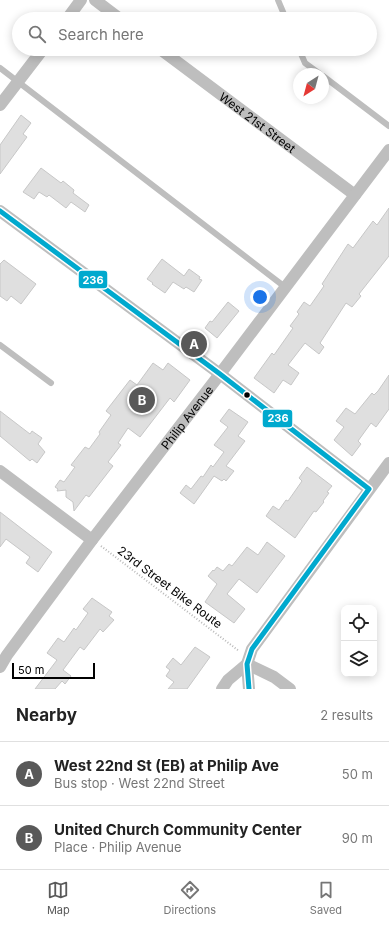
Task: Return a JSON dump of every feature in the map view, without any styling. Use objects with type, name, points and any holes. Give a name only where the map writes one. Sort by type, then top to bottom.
[{"type":"street","points":[[72,12],[82,0]]},
{"type":"street","points":[[95,0],[111,12]]},
{"type":"street","points":[[0,105],[37,56]]},
{"type":"street","name":"West 21st Street","points":[[169,56],[355,195]]},
{"type":"street","name":"Philip Avenue","points":[[0,667],[3,652],[92,540],[220,374],[389,150]]},
{"type":"street","points":[[0,211],[220,374],[369,489]]},
{"type":"street","points":[[249,689],[247,664],[252,649],[389,462]]},
{"type":"street","points":[[0,471],[92,540]]},
{"type":"street","points":[[222,689],[228,680],[247,664]]},
{"type":"street","points":[[247,664],[274,677],[290,689]]},
{"type":"lane","points":[[278,0],[283,12]]},
{"type":"lane","points":[[302,56],[305,62],[312,68]]},
{"type":"lane","points":[[0,68],[285,287]]},
{"type":"lane","points":[[329,81],[389,126]]},
{"type":"lane","points":[[0,345],[51,383]]},
{"type":"path","name":"23rd Street Bike Route","points":[[92,540],[238,650]]},
{"type":"building","points":[[21,115],[31,123],[23,134],[27,137],[0,174],[0,145]]},
{"type":"building","points":[[41,168],[61,183],[63,181],[74,190],[73,193],[89,205],[85,212],[71,202],[66,208],[49,195],[47,197],[39,192],[34,199],[23,192]]},
{"type":"building","points":[[389,208],[389,256],[359,294],[361,296],[352,307],[346,303],[320,343],[324,347],[319,354],[305,343],[288,365],[299,373],[291,385],[283,380],[274,393],[254,378],[272,353],[274,355],[293,328],[290,326],[299,314],[297,312],[304,302],[310,306],[324,286],[322,284],[348,244],[353,248],[373,221],[377,225]]},
{"type":"building","points":[[162,259],[184,276],[189,269],[200,277],[199,279],[202,280],[194,292],[186,287],[184,289],[173,282],[165,293],[147,279]]},
{"type":"building","points":[[4,260],[36,284],[21,304],[11,296],[7,301],[0,296],[0,264]]},
{"type":"building","points":[[228,302],[239,311],[217,338],[205,328],[210,321],[212,322]]},
{"type":"building","points":[[153,363],[163,370],[168,363],[190,380],[174,402],[170,398],[140,437],[128,428],[118,443],[121,445],[108,462],[113,466],[89,497],[86,495],[74,511],[73,502],[66,497],[66,490],[57,491],[58,489],[55,487],[60,480],[64,482],[75,467],[71,465],[85,447],[89,449],[100,434],[99,432],[111,415],[106,411],[130,380],[137,385]]},
{"type":"building","points":[[389,375],[389,409],[376,427],[371,423],[358,441],[361,444],[352,456],[334,440],[344,427],[336,421],[346,408],[355,414],[372,393],[374,395],[378,391]]},
{"type":"building","points":[[229,409],[248,422],[238,436],[245,441],[226,466],[234,471],[226,481],[224,479],[222,481],[214,476],[194,504],[180,493],[186,485],[191,489],[201,476],[203,477],[211,465],[213,467],[224,452],[214,445],[228,427],[220,421]]},
{"type":"building","points":[[0,411],[30,434],[32,431],[42,438],[38,444],[45,452],[37,463],[32,459],[30,461],[0,436]]},
{"type":"building","points":[[307,467],[332,486],[327,492],[329,493],[323,501],[324,502],[316,512],[314,511],[295,538],[266,516],[273,506],[279,510],[286,500],[288,501],[302,481],[299,478]]},
{"type":"building","points":[[0,512],[52,552],[38,572],[26,563],[30,557],[6,539],[0,547]]},
{"type":"building","points":[[267,542],[285,556],[257,593],[239,579],[227,594],[245,609],[234,623],[205,602],[217,584],[208,576],[217,567],[223,571],[229,564],[232,566],[247,547],[258,555]]},
{"type":"building","points":[[92,598],[112,612],[109,616],[114,620],[103,632],[100,629],[84,650],[80,647],[63,670],[71,676],[65,684],[62,681],[55,689],[35,689],[57,660],[47,653],[58,638],[64,642],[74,628],[76,630],[88,613],[83,609]]},
{"type":"building","points":[[195,647],[210,657],[187,689],[168,689],[174,682],[166,676],[170,670],[166,667],[173,658],[181,665]]},
{"type":"transit line","name":"236","points":[[0,211],[220,374],[369,489]]},
{"type":"transit line","name":"236","points":[[249,689],[247,664],[252,649],[369,489]]},
{"type":"place","name":"West 22nd St (EB) at Philip Ave","points":[[194,344]]},
{"type":"place","name":"United Church Community Center","points":[[142,400]]}]
